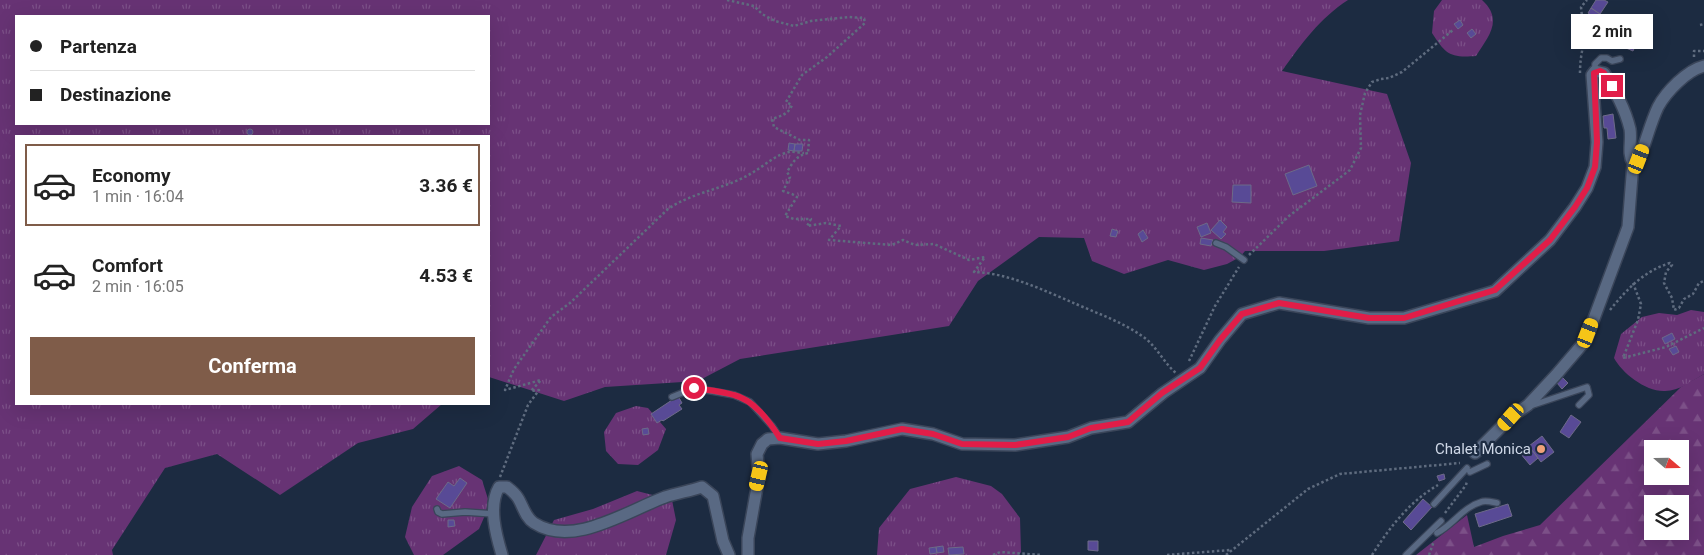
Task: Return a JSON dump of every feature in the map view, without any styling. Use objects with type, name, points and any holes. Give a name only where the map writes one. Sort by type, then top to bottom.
[{"type":"street","points":[[1633,163],[1639,159],[1659,106],[1675,85],[1695,68],[1704,66]]},
{"type":"street","points":[[748,555],[748,538],[759,476],[757,454],[762,444],[768,439],[780,438],[818,444],[846,441],[902,429],[933,434],[962,444],[1015,445],[1068,437],[1091,428],[1128,422],[1162,393],[1200,368],[1242,314],[1279,303],[1369,318],[1404,318],[1495,290],[1550,240],[1587,188],[1595,167],[1597,142],[1592,75],[1595,71],[1604,73],[1620,99],[1630,130],[1630,157],[1633,163],[1628,227],[1586,340],[1556,376],[1475,453]]},
{"type":"street","points":[[502,555],[494,514],[494,495],[499,487],[507,487],[517,495],[528,518],[532,521],[552,531],[570,532],[598,525],[665,498],[702,487],[713,496],[723,541],[729,555]]},
{"type":"lane","points":[[1595,71],[1595,64],[1601,58],[1607,58],[1612,61],[1620,59]]},
{"type":"lane","points":[[1216,243],[1226,247],[1244,260]]},
{"type":"lane","points":[[1525,407],[1588,387],[1589,395],[1579,405]]},
{"type":"lane","points":[[672,397],[694,388],[734,395],[750,402],[772,426],[780,438]]},
{"type":"lane","points":[[1434,504],[1468,470],[1487,464]]},
{"type":"lane","points":[[1437,533],[1444,530],[1464,511],[1482,501],[1497,502]]},
{"type":"lane","points":[[437,508],[438,512],[442,514],[465,512],[494,514]]},
{"type":"lane","points":[[1406,555],[1441,521]]},
{"type":"path","points":[[727,0],[754,6],[762,14],[774,21],[794,26],[811,21],[849,17],[864,18],[865,23],[827,57],[802,75],[786,102],[792,105],[790,109],[786,114],[772,119],[774,126],[779,130],[800,140],[809,140],[808,153]]},
{"type":"path","points":[[1580,76],[1583,42],[1591,22],[1582,16],[1581,8],[1587,0]]},
{"type":"path","points":[[1700,25],[1704,24]]},
{"type":"path","points":[[1188,361],[1215,306],[1244,260],[1289,216],[1350,170],[1361,148],[1360,115],[1365,93],[1372,82],[1389,78],[1402,72],[1453,30]]},
{"type":"path","points":[[1694,57],[1694,51],[1704,51]]},
{"type":"path","points":[[500,477],[528,405],[539,390],[531,391],[541,380],[505,390],[514,369],[551,317],[570,303],[668,209],[682,200],[720,188],[788,152],[808,153]]},
{"type":"path","points":[[808,153],[795,159],[787,172],[790,177],[783,191],[797,197],[785,216],[794,219],[811,218],[807,226],[826,224],[841,226],[829,240],[892,245],[904,240],[915,245],[934,244],[969,260],[985,257],[974,272],[986,272],[1014,280],[1112,318],[1144,337],[1156,349],[1168,367],[1178,374]]},
{"type":"path","points":[[1608,314],[1633,283],[1658,267],[1670,263],[1672,265],[1666,272],[1664,283],[1672,298],[1674,310],[1679,308],[1684,299],[1693,294],[1699,283],[1704,281]]},
{"type":"path","points":[[1633,283],[1641,304],[1638,320],[1623,358],[1666,348],[1704,328]]},
{"type":"path","points":[[1226,555],[1308,489],[1340,474],[1462,463]]},
{"type":"path","points":[[1441,521],[1444,514],[1466,485],[1468,470]]},
{"type":"path","points":[[1372,555],[1391,526],[1423,494],[1441,483]]},
{"type":"path","points":[[1429,555],[1437,533]]},
{"type":"path","points":[[1167,555],[1231,550]]},
{"type":"path","points":[[993,555],[1000,552],[1042,555]]},
{"type":"green space","points":[[0,0],[1348,0],[1320,23],[1282,71],[1387,94],[1411,163],[1399,241],[1324,251],[1245,251],[1240,257],[1227,264],[1204,270],[1168,260],[1124,274],[1092,261],[1084,238],[1039,237],[978,281],[949,326],[740,359],[698,381],[605,387],[564,401],[490,377],[490,135],[15,135],[15,405],[441,405],[413,429],[358,443],[280,495],[217,454],[165,468],[112,550],[113,555],[0,555]]},
{"type":"green space","points":[[1442,0],[1482,0],[1489,7],[1493,21],[1492,28],[1476,56],[1460,56],[1449,53],[1441,46],[1432,33],[1434,11]]},
{"type":"green space","points":[[1691,310],[1704,312],[1704,374],[1685,385],[1665,391],[1650,388],[1635,381],[1618,364],[1614,358],[1621,334],[1642,317],[1659,313],[1677,315]]},
{"type":"green space","points":[[1704,374],[1704,555],[1416,555],[1467,515],[1474,547],[1540,525],[1681,387]]},
{"type":"green space","points":[[636,406],[648,408],[666,429],[658,450],[638,465],[618,464],[606,451],[604,432],[616,413]]},
{"type":"green space","points":[[459,466],[482,480],[488,499],[486,513],[479,529],[443,555],[414,555],[405,537],[412,507],[432,476]]},
{"type":"green space","points":[[956,477],[991,486],[1002,494],[1020,518],[1021,552],[1019,555],[877,555],[879,528],[910,489]]},
{"type":"green space","points":[[637,491],[672,500],[676,520],[666,555],[536,555],[554,520],[593,509]]},
{"type":"building","points":[[1596,0],[1608,2],[1600,14],[1591,8]]},
{"type":"building","points":[[1591,8],[1600,14],[1597,19],[1588,13]]},
{"type":"building","points":[[1460,20],[1463,25],[1458,29],[1454,24]]},
{"type":"building","points":[[1627,24],[1642,30],[1633,51],[1619,45]]},
{"type":"building","points":[[1472,29],[1476,34],[1471,38],[1467,33]]},
{"type":"building","points":[[1613,114],[1616,138],[1608,139],[1607,128],[1604,128],[1603,116]]},
{"type":"building","points":[[250,129],[253,132],[250,135],[247,132]]},
{"type":"building","points":[[789,143],[795,144],[794,151],[788,150]]},
{"type":"building","points":[[795,144],[803,144],[802,151],[794,151]]},
{"type":"building","points":[[1309,165],[1317,186],[1293,195],[1285,174]]},
{"type":"building","points":[[1233,185],[1251,185],[1251,203],[1232,202]]},
{"type":"building","points":[[1220,220],[1227,227],[1223,232],[1226,234],[1221,239],[1211,230]]},
{"type":"building","points":[[1207,223],[1211,233],[1201,237],[1197,227]]},
{"type":"building","points":[[1112,229],[1118,231],[1116,237],[1110,236]]},
{"type":"building","points":[[1143,230],[1148,238],[1142,242],[1138,234]]},
{"type":"building","points":[[1201,238],[1213,240],[1211,246],[1200,244]]},
{"type":"building","points":[[1672,333],[1675,339],[1665,344],[1662,338]]},
{"type":"building","points":[[1676,346],[1679,352],[1673,355],[1669,349]]},
{"type":"building","points":[[1562,377],[1568,383],[1562,389],[1557,383]]},
{"type":"building","points":[[678,396],[682,403],[679,405],[682,409],[657,423],[651,414]]},
{"type":"building","points":[[1571,415],[1581,422],[1569,438],[1560,432]]},
{"type":"building","points":[[648,428],[649,434],[643,435],[642,429]]},
{"type":"building","name":"Chalet Monica","points":[[1542,436],[1554,452],[1541,462],[1529,446]]},
{"type":"building","points":[[1529,446],[1538,458],[1530,465],[1520,453]]},
{"type":"building","points":[[1444,474],[1445,479],[1439,481],[1437,476]]},
{"type":"building","points":[[460,478],[467,483],[450,508],[436,499],[448,482],[454,486]]},
{"type":"building","points":[[1423,499],[1432,507],[1411,530],[1403,522]]},
{"type":"building","points":[[1508,504],[1512,516],[1479,527],[1475,514]]},
{"type":"building","points":[[448,520],[454,520],[455,526],[448,527]]},
{"type":"building","points":[[1088,541],[1098,541],[1098,551],[1088,550]]},
{"type":"building","points":[[943,546],[944,552],[937,553],[936,547]]},
{"type":"building","points":[[936,547],[937,553],[930,554],[929,548]]},
{"type":"building","points":[[963,547],[964,554],[949,555],[948,548]]},
{"type":"place","name":"Chalet Monica","points":[[1541,449]]},
{"type":"route","points":[[694,388],[734,395],[750,402],[772,426],[780,438],[818,444],[846,441],[902,429],[933,434],[962,444],[1015,445],[1068,437],[1091,428],[1128,422],[1162,393],[1200,368],[1242,314],[1279,303],[1369,318],[1404,318],[1495,290],[1550,240],[1587,188],[1595,167],[1597,142],[1592,75],[1595,71],[1604,73],[1612,86]]}]
